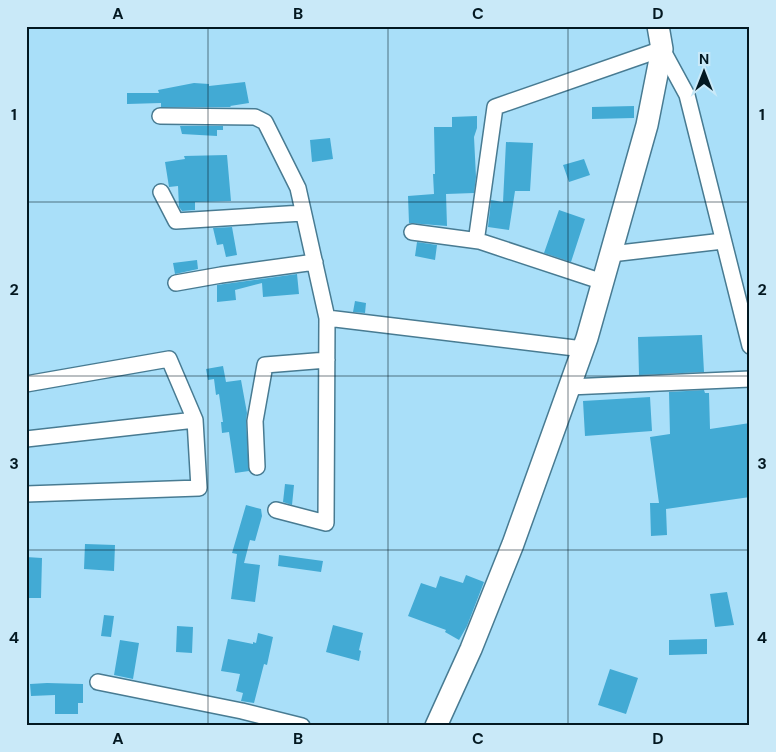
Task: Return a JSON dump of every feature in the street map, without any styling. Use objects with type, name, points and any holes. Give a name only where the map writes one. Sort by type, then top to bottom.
[{"type":"street","points":[[658,26],[662,49],[687,95],[750,346]]},
{"type":"street","points":[[477,235],[495,107],[662,49]]},
{"type":"street","points":[[436,726],[471,649],[513,544],[583,349],[648,125],[662,49]]},
{"type":"street","points":[[160,116],[255,117],[265,122],[298,188],[328,318],[326,523],[276,510]]},
{"type":"street","points":[[161,192],[176,222],[303,213]]},
{"type":"street","points":[[412,232],[479,241],[603,282]]},
{"type":"street","points":[[611,254],[724,241]]},
{"type":"street","points":[[176,283],[314,262]]},
{"type":"street","points":[[328,318],[583,349]]},
{"type":"street","points":[[26,384],[169,359],[195,420],[199,488],[26,494]]},
{"type":"street","points":[[257,467],[255,421],[265,365],[327,360]]},
{"type":"street","points":[[569,388],[750,379]]},
{"type":"street","points":[[26,439],[195,420]]},
{"type":"street","points":[[98,682],[242,711],[302,726]]},
{"type":"building","points":[[245,82],[249,103],[231,107],[161,107],[161,103],[127,104],[127,93],[159,93],[158,90],[194,83],[209,84],[209,86]]},
{"type":"building","points":[[634,106],[634,118],[592,119],[592,107]]},
{"type":"building","points":[[477,116],[477,128],[474,137],[476,177],[474,193],[446,194],[447,226],[409,223],[408,196],[434,194],[434,127],[452,127],[452,117]]},
{"type":"building","points":[[180,126],[223,126],[223,130],[217,130],[217,136],[182,134]]},
{"type":"building","points":[[330,138],[333,159],[312,162],[310,140]]},
{"type":"building","points":[[506,142],[533,143],[530,191],[515,191],[509,230],[488,227],[491,200],[503,202]]},
{"type":"building","points":[[227,155],[231,201],[195,202],[195,210],[182,211],[179,207],[178,186],[169,187],[165,162],[185,159],[184,156]]},
{"type":"building","points":[[584,159],[590,175],[569,182],[563,165]]},
{"type":"building","points":[[559,210],[585,219],[571,262],[544,253]]},
{"type":"building","points":[[232,227],[237,255],[226,257],[223,244],[217,245],[213,228]]},
{"type":"building","points":[[417,242],[437,245],[435,260],[415,256]]},
{"type":"building","points":[[197,260],[198,269],[175,274],[173,263]]},
{"type":"building","points":[[297,274],[299,294],[263,297],[262,283],[235,290],[236,300],[217,302],[217,285]]},
{"type":"building","points":[[355,301],[366,303],[365,313],[353,312]]},
{"type":"building","points":[[702,335],[704,372],[639,375],[638,337]]},
{"type":"building","points":[[223,366],[226,382],[241,380],[247,413],[249,471],[235,473],[229,432],[222,433],[221,422],[223,422],[219,394],[216,395],[214,379],[208,380],[206,369]]},
{"type":"building","points":[[704,390],[705,393],[709,393],[710,429],[750,423],[750,497],[666,509],[667,535],[651,536],[650,503],[659,503],[650,437],[670,434],[669,392]]},
{"type":"building","points":[[650,397],[652,431],[585,436],[583,401]]},
{"type":"building","points":[[285,484],[294,485],[292,505],[283,502]]},
{"type":"building","points":[[246,505],[261,509],[262,516],[255,541],[250,540],[244,563],[260,565],[255,602],[231,599],[237,554],[232,553]]},
{"type":"building","points":[[85,544],[115,545],[114,571],[84,569]]},
{"type":"building","points":[[279,555],[323,561],[321,572],[278,566]]},
{"type":"building","points":[[26,557],[42,558],[41,598],[26,598]]},
{"type":"building","points":[[466,575],[484,582],[467,626],[459,640],[445,632],[446,630],[408,616],[421,583],[436,588],[440,576],[463,583]]},
{"type":"building","points":[[727,592],[734,625],[715,627],[710,594]]},
{"type":"building","points":[[104,615],[114,616],[111,637],[101,636]]},
{"type":"building","points":[[333,625],[363,633],[359,650],[361,651],[359,661],[326,652]]},
{"type":"building","points":[[177,626],[193,627],[192,653],[176,652]]},
{"type":"building","points":[[258,633],[273,637],[267,665],[264,664],[254,703],[241,701],[243,693],[236,691],[240,674],[221,671],[228,639],[253,644],[253,642],[256,643]]},
{"type":"building","points":[[707,639],[707,654],[669,655],[669,640]]},
{"type":"building","points":[[120,640],[139,643],[133,679],[114,675]]},
{"type":"building","points":[[610,669],[638,678],[626,714],[598,705]]},
{"type":"building","points":[[30,684],[83,684],[83,703],[78,703],[78,714],[55,714],[55,695],[31,696]]}]
